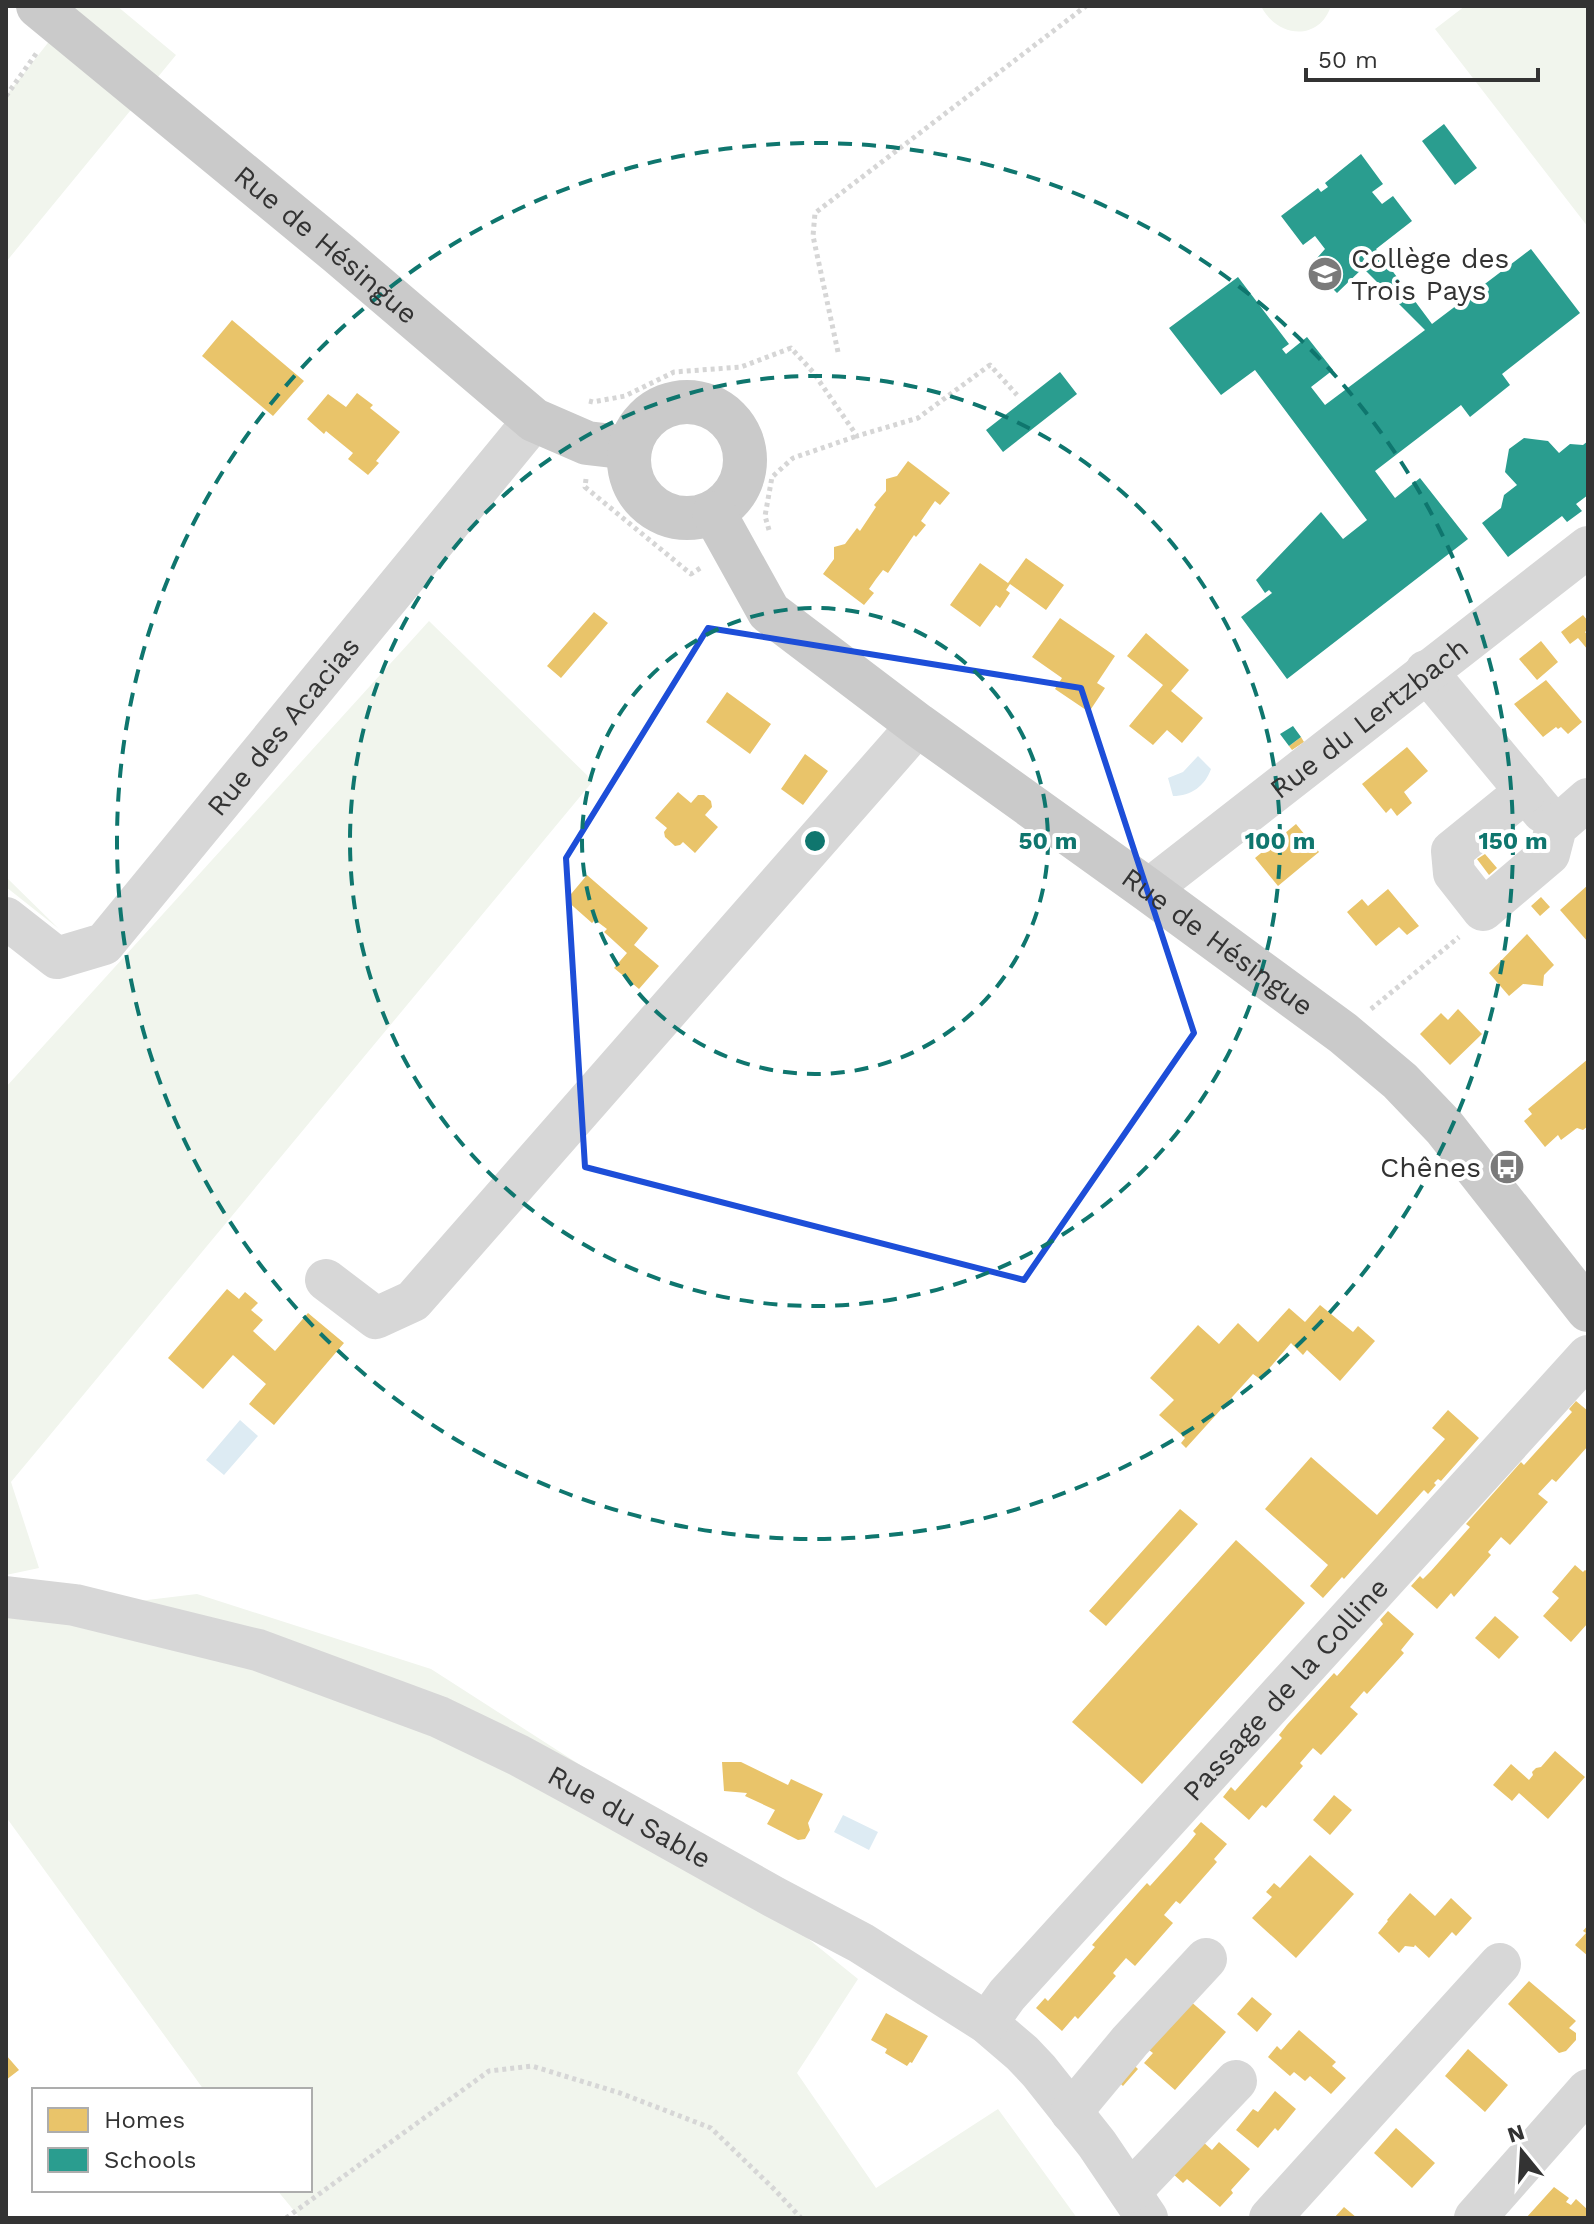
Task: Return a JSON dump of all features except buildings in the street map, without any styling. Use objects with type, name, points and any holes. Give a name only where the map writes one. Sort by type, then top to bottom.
[{"type":"main road","name":"Rue de Hésingue","points":[[48,14],[338,253],[534,420],[590,423],[630,448]]},
{"type":"main road","points":[[690,401],[710,405],[735,425],[746,454],[744,477],[732,498],[723,530],[696,518],[677,518],[659,511],[645,500],[634,485],[629,467],[630,448],[638,429],[652,414],[670,404],[690,401]]},
{"type":"main road","name":"Rue de Hésingue","points":[[723,530],[769,612],[918,725],[1343,1033],[1400,1081],[1444,1127],[1588,1310]]},
{"type":"street","name":"Rue des Acacias","points":[[6,918],[57,958],[104,944],[534,420]]},
{"type":"street","name":"Rue du Lertzbach","points":[[1148,890],[1588,547]]},
{"type":"street","points":[[1426,671],[1556,827]]},
{"type":"street","points":[[326,1280],[376,1318],[413,1301],[918,725]]},
{"type":"street","points":[[1526,791],[1452,851],[1454,873],[1483,910],[1549,854],[1556,827],[1588,799]]},
{"type":"street","name":"Passage de la Colline","points":[[987,2023],[1007,1995],[1588,1356]]},
{"type":"street","name":"Rue du Sable","points":[[6,1597],[75,1605],[258,1650],[439,1717],[518,1755],[861,1943],[987,2023],[1022,2053],[1071,2112],[1139,2205]]},
{"type":"street","points":[[1071,2112],[1130,2041],[1206,1959]]},
{"type":"street","points":[[1270,2218],[1500,1964]]},
{"type":"street","points":[[1139,2205],[1236,2081]]},
{"type":"street","points":[[1475,2218],[1588,2090]]},
{"type":"path","points":[[838,352],[813,236],[815,213],[1086,6]]},
{"type":"path","points":[[6,96],[48,14]]},
{"type":"path","points":[[691,574],[585,487],[590,423],[625,396],[674,372],[741,367],[791,348],[813,372],[857,436]]},
{"type":"path","points":[[723,530],[769,531],[765,516],[772,477],[793,458],[918,418],[990,365],[1017,395]]},
{"type":"path","points":[[1343,1033],[1467,930],[1483,910]]},
{"type":"path","points":[[286,2218],[489,2071],[532,2066],[620,2093],[711,2128],[801,2218]]},
{"type":"highlighted area","points":[[708,628],[1081,688],[1194,1033],[1024,1280],[585,1167],[566,858]]},
{"type":"shaded area","points":[[77,6],[117,6],[176,55],[6,262],[6,96]]},
{"type":"shaded area","points":[[1261,6],[1331,6],[1317,26],[1298,32],[1277,25]]},
{"type":"shaded area","points":[[1465,6],[1588,6],[1588,227],[1435,29]]},
{"type":"shaded area","points":[[429,621],[593,781],[11,1482],[39,1568],[6,1575],[6,1087]]},
{"type":"shaded area","points":[[1198,756],[1211,769],[1205,780],[1191,792],[1173,796],[1168,778],[1183,772]]},
{"type":"shaded area","points":[[6,877],[59,929],[6,887]]},
{"type":"shaded area","points":[[240,1420],[258,1436],[224,1475],[206,1460]]},
{"type":"shaded area","points":[[197,1594],[431,1669],[644,1806],[858,1979],[797,2073],[876,2188],[998,2109],[1077,2218],[300,2218],[279,2192],[312,2192],[312,2088],[203,2088],[6,1817],[6,1617]]},
{"type":"shaded area","points":[[843,1815],[878,1832],[869,1850],[834,1832]]},
{"type":"place","name":"Collège des Trois Pays","points":[[1325,274]]},
{"type":"place","name":"Chênes","points":[[1507,1167]]}]
